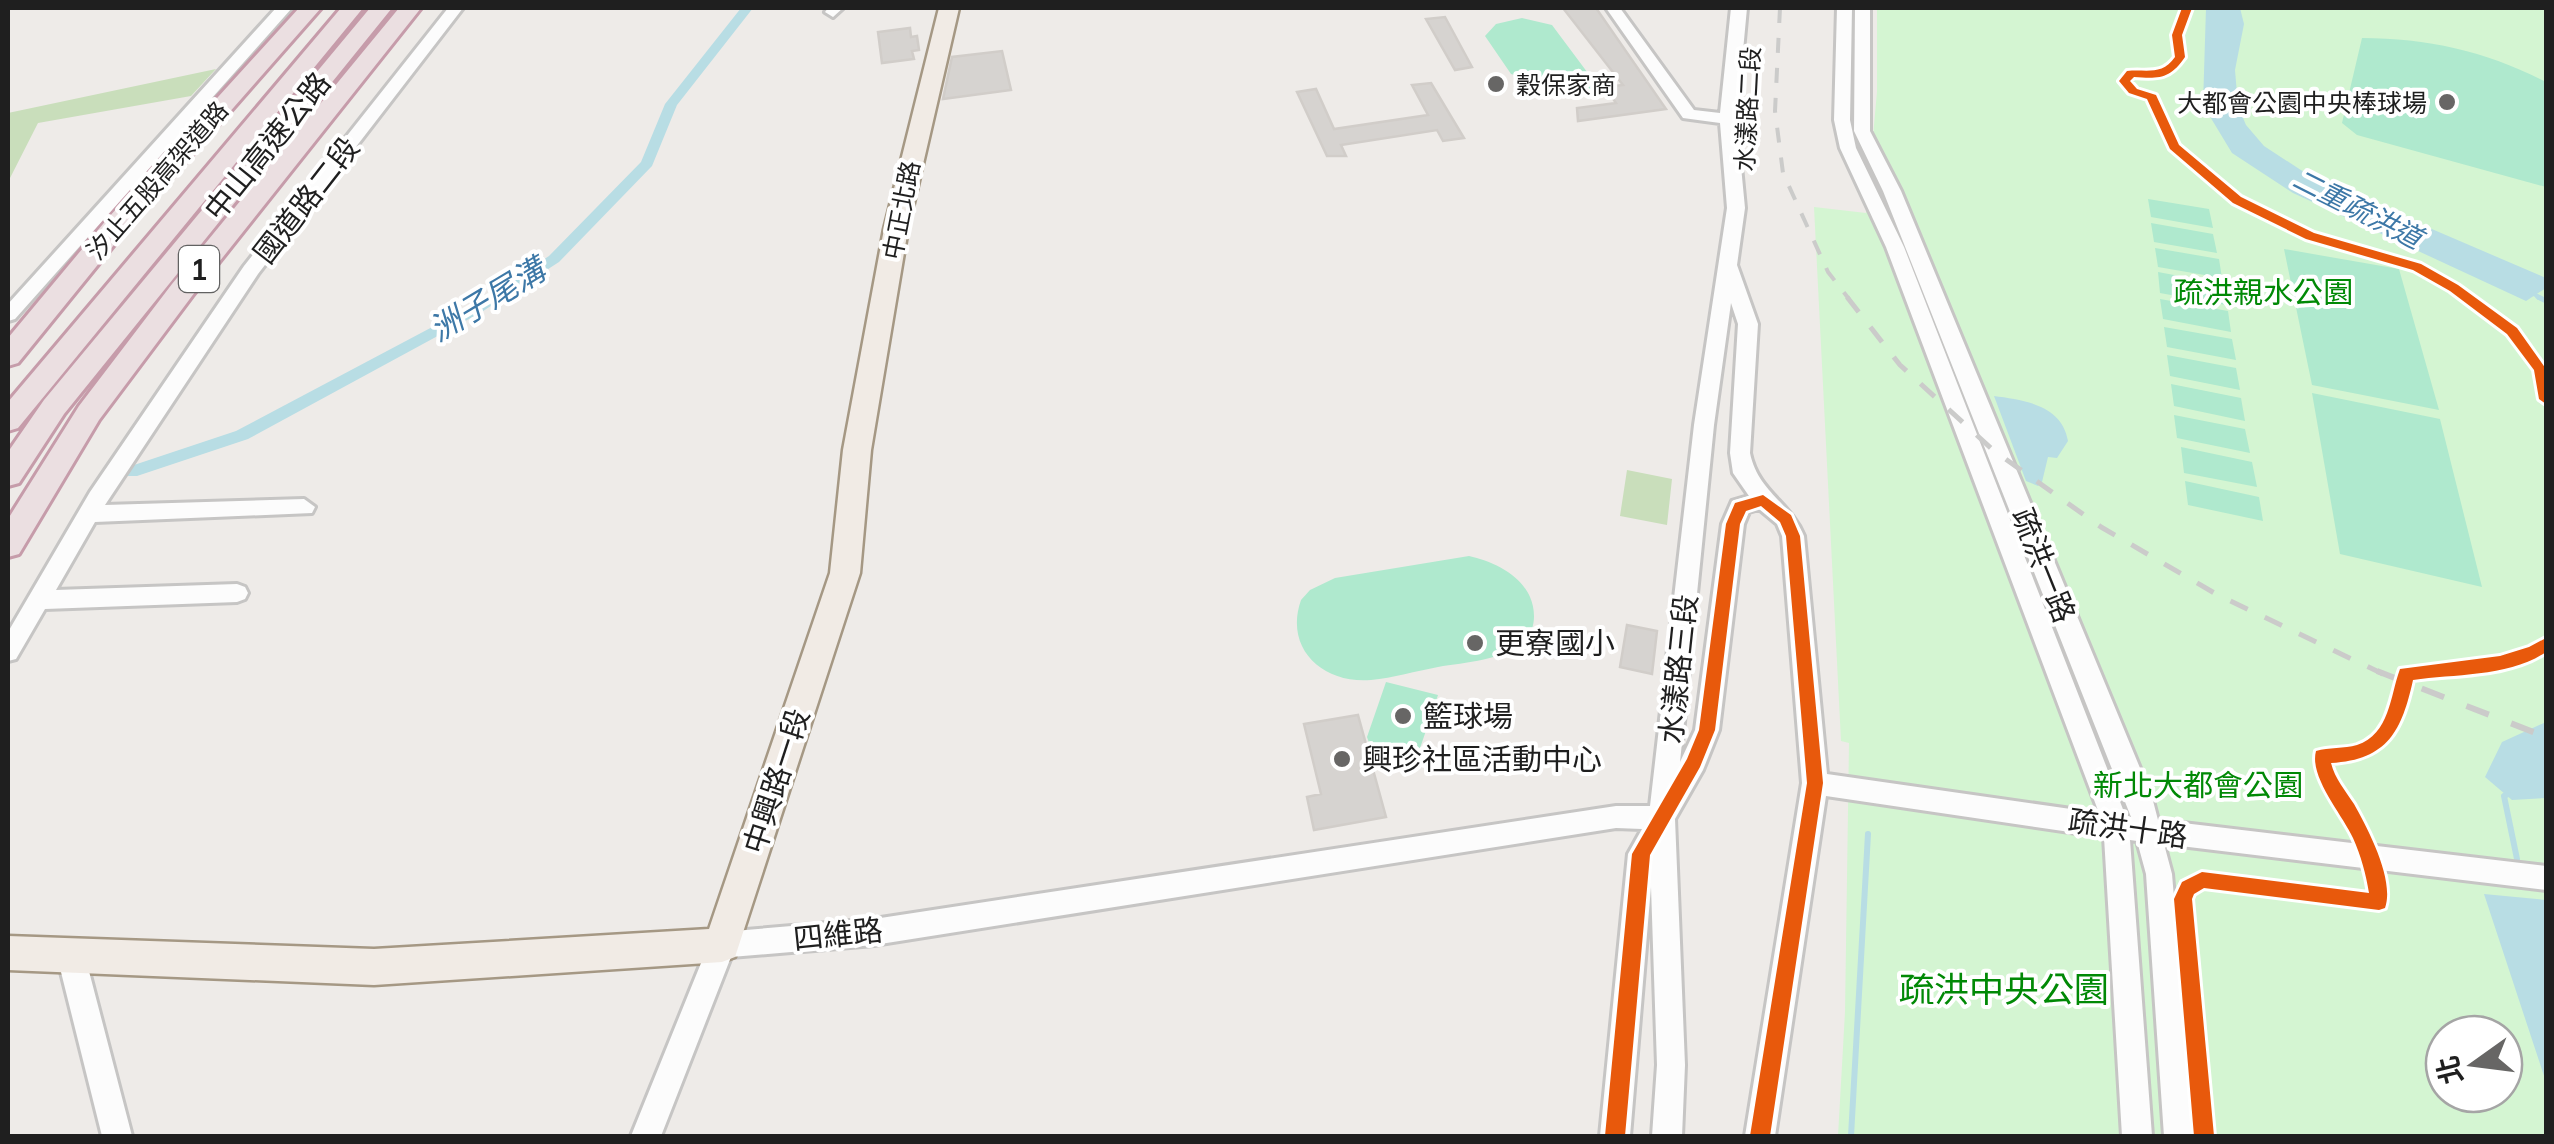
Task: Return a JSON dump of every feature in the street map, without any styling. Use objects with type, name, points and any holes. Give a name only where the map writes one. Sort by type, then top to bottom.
[{"type":"highway","name":"汐止五股高架道路","points":[[8,356],[117,224],[310,8]]},
{"type":"highway","name":"中山高速公路","points":[[8,421],[352,8]]},
{"type":"highway","name":"中山高速公路","points":[[8,475],[54,407],[381,8]]},
{"type":"highway","name":"1","points":[[8,544],[88,413],[410,8]]},
{"type":"main road","name":"中正北路","points":[[862,415],[908,175],[949,8]]},
{"type":"main road","name":"中興路一段","points":[[722,945],[845,573],[862,415]]},
{"type":"main road","name":"四維路","points":[[8,954],[374,967],[722,945]]},
{"type":"street","points":[[8,315],[284,8]]},
{"type":"street","name":"國道路二段","points":[[8,652],[93,506],[251,270],[454,8]]},
{"type":"street","points":[[1613,8],[1689,114],[1735,120]]},
{"type":"street","name":"水漾路二段","points":[[1728,264],[1736,208],[1739,8]]},
{"type":"street","name":"水漾路二段","points":[[1735,120],[1752,8]]},
{"type":"street","name":"疏洪一路","points":[[1845,8],[1842,120],[1848,148],[1895,247],[2106,790],[2116,827],[2137,1136]]},
{"type":"street","name":"疏洪一路","points":[[1862,8],[1862,131],[1907,228],[2140,797],[2159,874],[2179,1136]]},
{"type":"street","points":[[1728,264],[1748,324],[1740,452],[1744,473],[1763,500],[1786,519],[1793,536],[1815,783],[1760,1136]]},
{"type":"street","name":"水漾路三段","points":[[1667,1136],[1671,1065],[1662,818],[1704,425],[1728,264]]},
{"type":"street","points":[[1615,1136],[1641,854],[1694,762],[1707,730],[1733,524],[1740,508],[1763,500]]},
{"type":"street","points":[[93,506],[304,507]]},
{"type":"street","points":[[38,600],[238,592]]},
{"type":"street","name":"疏洪十路","points":[[1815,783],[2148,832],[2546,878]]},
{"type":"street","name":"四維路","points":[[722,945],[874,932],[1616,817],[1662,818]]},
{"type":"street","name":"中興路一段","points":[[646,1136],[722,945]]},
{"type":"street","points":[[71,956],[117,1136]]},
{"type":"green space","name":"新北大都會公園","points":[[1877,8],[2546,8],[2546,1136],[1838,1136],[1845,1012],[1849,743],[1841,741],[1814,207],[1866,213],[1877,92]]},
{"type":"green space","points":[[1522,18],[1552,25],[1602,92],[1591,93],[1578,74],[1547,84],[1511,74],[1485,36],[1496,24]]},
{"type":"green space","name":"大都會公園中央棒球場","points":[[2362,38],[2457,49],[2502,62],[2546,82],[2546,187],[2357,135],[2342,123]]},
{"type":"green space","points":[[216,69],[191,96],[38,123],[8,182],[8,113]]},
{"type":"green space","points":[[2148,199],[2209,209],[2213,228],[2151,217]]},
{"type":"green space","points":[[2151,223],[2213,234],[2217,253],[2154,242]]},
{"type":"green space","points":[[2155,248],[2219,259],[2222,278],[2158,267]]},
{"type":"green space","points":[[2284,249],[2399,269],[2439,410],[2312,385]]},
{"type":"green space","points":[[2158,272],[2222,284],[2226,305],[2160,293]]},
{"type":"green space","points":[[2160,299],[2228,311],[2231,332],[2163,319]]},
{"type":"green space","points":[[2164,327],[2232,339],[2236,360],[2167,347]]},
{"type":"green space","points":[[2167,355],[2236,368],[2240,390],[2170,376]]},
{"type":"green space","points":[[2171,384],[2241,398],[2245,421],[2174,406]]},
{"type":"green space","points":[[2312,393],[2440,419],[2482,587],[2340,554]]},
{"type":"green space","points":[[2174,415],[2245,429],[2250,453],[2177,438]]},
{"type":"green space","points":[[2181,447],[2252,462],[2257,487],[2184,473]]},
{"type":"green space","points":[[1627,470],[1672,479],[1667,525],[1620,516]]},
{"type":"green space","points":[[2185,481],[2259,497],[2263,521],[2188,505]]},
{"type":"green space","points":[[1469,556],[1504,570],[1530,597],[1533,625],[1529,636],[1516,647],[1484,660],[1353,680],[1323,669],[1303,647],[1297,617],[1301,600],[1310,590],[1335,578]]},
{"type":"green space","name":"籃球場","points":[[1386,682],[1438,695],[1413,769],[1374,757],[1367,737]]},
{"type":"water","points":[[2206,8],[2240,8],[2244,24],[2235,70],[2238,106],[2246,125],[2264,146],[2313,178],[2546,278],[2546,288],[2526,301],[2293,193],[2232,153],[2203,105]]},
{"type":"water","points":[[1994,396],[2040,407],[2058,419],[2064,429],[2068,441],[2057,458],[2048,457],[2038,486],[2026,481]]},
{"type":"water","points":[[2546,722],[2546,798],[2512,800],[2485,777],[2502,742]]},
{"type":"water","points":[[2484,894],[2546,900],[2546,1082]]},
{"type":"building","points":[[1563,8],[1596,8],[1666,109],[1578,121],[1577,108],[1616,103],[1605,87],[1623,85]]},
{"type":"building","points":[[1445,17],[1472,67],[1455,70],[1426,19]]},
{"type":"building","points":[[910,28],[911,37],[917,36],[919,50],[912,51],[914,59],[882,63],[878,32]]},
{"type":"building","points":[[1002,51],[1011,90],[943,99],[952,57]]},
{"type":"building","points":[[1431,83],[1464,138],[1443,141],[1437,130],[1341,145],[1346,156],[1327,156],[1297,92],[1316,89],[1334,129],[1428,115],[1412,85]]},
{"type":"building","points":[[1627,625],[1657,631],[1652,674],[1620,667]]},
{"type":"building","name":"興珍社區活動中心","points":[[1358,715],[1386,817],[1314,830],[1307,797],[1321,794],[1304,724]]},
{"type":"waterway","name":"洲子尾溝","points":[[131,472],[242,435],[475,310],[554,259],[647,163],[671,104],[747,8]]},
{"type":"waterway","name":"二重疏洪道","points":[[2530,292],[2543,299]]},
{"type":"waterway","name":"二重疏洪道","points":[[2538,297],[2546,301]]},
{"type":"waterway","name":"二重疏洪道","points":[[2508,794],[2504,796],[2517,859]]},
{"type":"waterway","points":[[1851,1136],[1868,834]]},
{"type":"railway","points":[[1780,8],[1775,111],[1783,173],[1828,272],[1849,299]]},
{"type":"railway","points":[[1847,297],[1900,365],[1993,450],[2101,527],[2216,594],[2383,674]]},
{"type":"railway","points":[[2377,671],[2546,737]]},
{"type":"cycle path","points":[[2187,8],[2177,35],[2180,57],[2174,66],[2157,76],[2131,73],[2124,81],[2133,91],[2152,97],[2174,147],[2237,200],[2310,236],[2417,267],[2454,288],[2512,331],[2540,369],[2546,399]]},
{"type":"cycle path","points":[[1615,1136],[1641,854],[1694,762],[1707,730],[1733,524],[1740,507],[1763,500],[1786,519],[1793,536],[1815,783],[1760,1136]]},
{"type":"cycle path","points":[[2204,1136],[2183,899],[2188,888],[2202,880],[2379,902],[2365,844],[2329,780],[2322,756],[2360,751],[2383,736],[2397,711],[2406,674],[2519,658],[2546,644]]},
{"type":"place","name":"穀保家商","points":[[1496,84]]},
{"type":"place","name":"大都會公園中央棒球場","points":[[2447,102]]},
{"type":"place","name":"更寮國小","points":[[1475,643]]},
{"type":"place","name":"籃球場","points":[[1403,716]]},
{"type":"place","name":"興珍社區活動中心","points":[[1342,759]]},
{"type":"park label","name":"疏洪親水公園","points":[[2263,292]]},
{"type":"park label","name":"疏洪中央公園","points":[[2004,989]]}]
